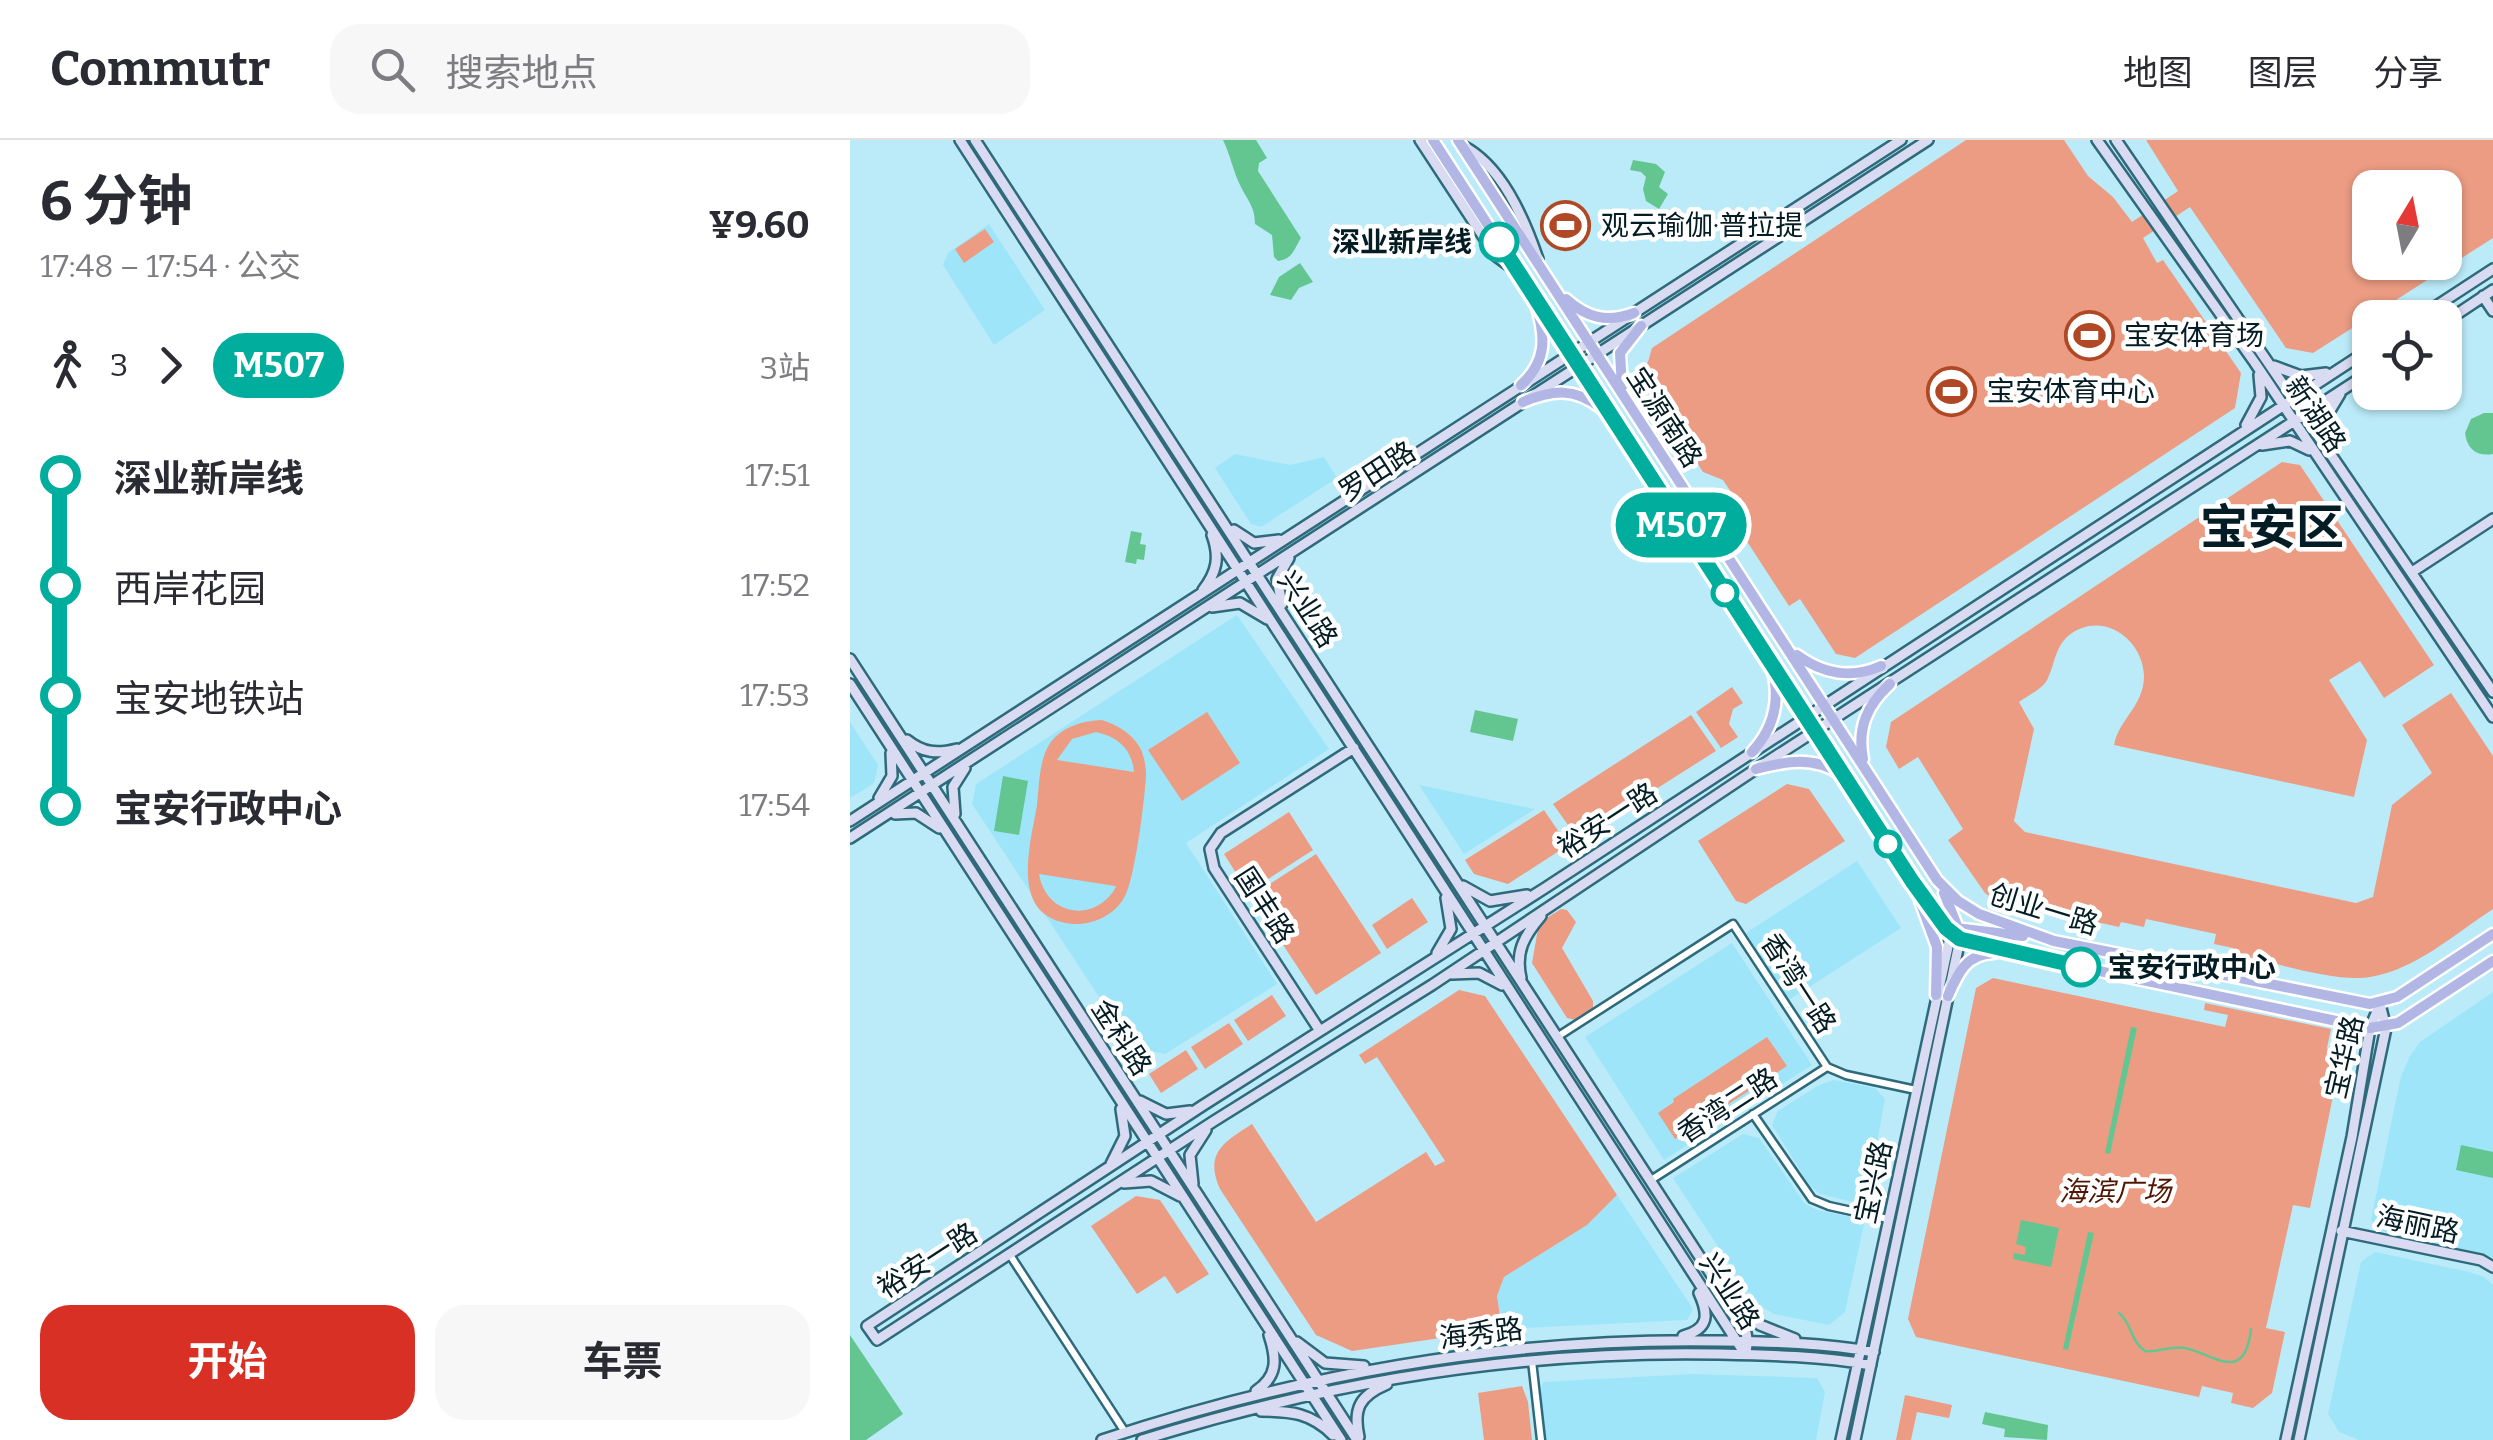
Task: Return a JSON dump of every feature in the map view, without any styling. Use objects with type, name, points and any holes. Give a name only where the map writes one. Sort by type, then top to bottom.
[{"type":"main road","name":"兴业路","points":[[960,140],[1745,1354]]},
{"type":"main road","name":"兴业路","points":[[975,140],[1725,1296],[1746,1331],[1749,1342],[1745,1354]]},
{"type":"main road","points":[[1420,140],[1496,256],[1520,272]]},
{"type":"main road","name":"宝源南路","points":[[1433,140],[1817,730]]},
{"type":"main road","name":"罗田路","points":[[850,821],[1902,140]]},
{"type":"main road","name":"罗田路","points":[[850,838],[1928,140]]},
{"type":"main road","name":"新湖路","points":[[2097,140],[2283,405],[2493,717]]},
{"type":"main road","name":"新湖路","points":[[2116,140],[2493,692]]},
{"type":"main road","name":"宝源南路","points":[[1463,142],[1835,719]]},
{"type":"main road","points":[[976,164],[978,156],[986,158]]},
{"type":"main road","points":[[2446,300],[2493,269]]},
{"type":"main road","points":[[1554,288],[1591,316],[1614,319],[1634,312]]},
{"type":"main road","points":[[1521,385],[1536,368],[1544,349],[1532,292]]},
{"type":"main road","points":[[2462,311],[2488,293],[2493,311]]},
{"type":"main road","points":[[1626,398],[1619,373],[1620,353],[1640,326]]},
{"type":"main road","points":[[2238,340],[2246,343],[2249,334]]},
{"type":"main road","points":[[2264,356],[2277,368],[2294,375],[2321,375],[2338,370]]},
{"type":"main road","name":"裕安一路","points":[[2351,385],[1756,769],[1432,985],[877,1340],[867,1326],[2352,361]]},
{"type":"main road","points":[[2240,432],[2260,397],[2254,363]]},
{"type":"main road","points":[[2330,452],[2328,414],[2351,385]]},
{"type":"main road","points":[[1523,402],[1553,392],[1576,393],[1598,405],[1612,419]]},
{"type":"main road","points":[[2250,450],[2279,440],[2290,441],[2320,459]]},
{"type":"main road","points":[[1219,513],[1240,536],[1254,542],[1274,542],[1295,533]]},
{"type":"main road","points":[[1193,600],[1208,584],[1216,566],[1217,551],[1206,518]]},
{"type":"main road","points":[[2412,572],[2493,519]]},
{"type":"main road","points":[[1288,620],[1277,589],[1278,579],[1285,563],[1302,545]]},
{"type":"main road","points":[[1200,611],[1222,604],[1240,604],[1278,628]]},
{"type":"main road","points":[[2431,624],[2434,614],[2443,618]]},
{"type":"main road","points":[[1787,646],[1808,664],[1828,672],[1860,673],[1881,666]]},
{"type":"main road","points":[[1752,752],[1770,727],[1775,708],[1776,684],[1768,658]]},
{"type":"main road","name":"金科路","points":[[850,659],[1358,1440]]},
{"type":"main road","name":"金科路","points":[[850,684],[1340,1440]]},
{"type":"main road","points":[[1864,764],[1861,735],[1865,718],[1872,702],[1890,684]]},
{"type":"main road","name":"创业一路","points":[[1835,719],[1937,880],[1958,901],[1984,917],[2054,940],[2360,1004],[2380,1004]]},
{"type":"main road","points":[[896,729],[917,748],[928,752],[948,752],[969,744]]},
{"type":"main road","points":[[1817,730],[1912,881],[1957,933],[2054,940]]},
{"type":"main road","points":[[869,809],[888,787],[892,776],[892,757],[884,737]]},
{"type":"main road","name":"国丰路","points":[[1320,1031],[1214,868],[1210,849],[1221,833],[1354,748]]},
{"type":"main road","points":[[964,834],[953,808],[952,794],[958,776],[973,759]]},
{"type":"main road","points":[[1756,769],[1806,760],[1828,766],[1848,778]]},
{"type":"main road","points":[[878,820],[899,813],[916,813],[950,839]]},
{"type":"main road","points":[[1446,864],[1465,888],[1484,900],[1508,900],[1545,888]]},
{"type":"main road","points":[[1421,967],[1440,951],[1451,929],[1450,910],[1434,873]]},
{"type":"main road","points":[[1937,880],[1957,933]]},
{"type":"main road","points":[[1912,881],[1937,947],[1942,996]]},
{"type":"main road","points":[[1524,986],[1518,966],[1521,945],[1552,904]]},
{"type":"main road","name":"创业一路","points":[[1957,933],[2014,953],[2370,1028],[2386,1028],[2410,1016],[2493,961]]},
{"type":"main road","name":"宝兴路","points":[[1841,1440],[1916,1090],[1957,933]]},
{"type":"main road","points":[[2380,1004],[2397,997],[2493,934]]},
{"type":"main road","points":[[1942,996],[1972,958],[2014,953]]},
{"type":"main road","points":[[1432,985],[1449,974],[1472,972],[1494,978],[1512,995]]},
{"type":"main road","name":"宝兴路","points":[[1855,1440],[1942,996]]},
{"type":"main road","name":"宝华路","points":[[2287,1440],[2386,1028],[2380,1004]]},
{"type":"main road","name":"宝华路","points":[[2300,1440],[2338,1230],[2359,1080],[2370,1028],[2380,1004]]},
{"type":"main road","points":[[2359,1080],[2369,1074],[2374,1084]]},
{"type":"main road","points":[[1130,1091],[1149,1108],[1166,1114],[1202,1106]]},
{"type":"main road","points":[[1107,1169],[1117,1158],[1125,1136],[1125,1120],[1117,1097]]},
{"type":"main road","points":[[1195,1192],[1190,1156],[1214,1121]]},
{"type":"main road","points":[[1117,1184],[1151,1181],[1183,1198]]},
{"type":"main road","name":"海丽路","points":[[2338,1230],[2481,1260],[2493,1267]]},
{"type":"main road","points":[[1662,1341],[1696,1332],[1706,1321],[1707,1310],[1691,1272]]},
{"type":"main road","points":[[1725,1296],[1766,1328],[1817,1345]]},
{"type":"main road","points":[[1246,1397],[1264,1386],[1274,1372],[1275,1353],[1265,1323]]},
{"type":"main road","points":[[1289,1335],[1320,1360],[1334,1366],[1397,1366]]},
{"type":"main road","name":"海秀路","points":[[1102,1440],[1304,1382],[1501,1352],[1662,1341],[1736,1341],[1874,1352]]},
{"type":"main road","name":"海秀路","points":[[1142,1440],[1233,1414],[1405,1377],[1532,1362],[1629,1354],[1745,1354],[1871,1365]]},
{"type":"main road","points":[[2302,1370],[2308,1378],[2314,1372]]},
{"type":"main road","points":[[1358,1440],[1358,1404],[1368,1394],[1405,1377]]},
{"type":"main road","points":[[1233,1414],[1299,1413],[1320,1422],[1340,1440]]},
{"type":"street","name":"香湾一路","points":[[1557,1037],[1733,924],[1827,1067]]},
{"type":"street","points":[[1827,1067],[1846,1076],[1916,1090]]},
{"type":"street","name":"香湾二路","points":[[1650,1180],[1827,1067]]},
{"type":"street","points":[[1753,1114],[1812,1198],[1829,1206],[1888,1219]]},
{"type":"street","points":[[1010,1255],[1125,1432]]},
{"type":"street","points":[[1532,1362],[1542,1440]]},
{"type":"shaded area","points":[[1223,140],[1256,140],[1267,158],[1259,163],[1258,171],[1301,238],[1287,258],[1278,261],[1274,257],[1272,235],[1255,224]]},
{"type":"shaded area","points":[[1633,160],[1656,164],[1665,172],[1659,187],[1668,194],[1659,209],[1646,201],[1646,177],[1630,170]]},
{"type":"shaded area","points":[[989,224],[1045,310],[994,345],[943,265],[948,253]]},
{"type":"shaded area","points":[[1300,263],[1313,282],[1299,288],[1291,300],[1270,295],[1279,277]]},
{"type":"shaded area","points":[[2493,413],[2493,454],[2487,455],[2471,447],[2465,433],[2471,419]]},
{"type":"shaded area","points":[[1235,454],[1290,465],[1324,457],[1337,478],[1261,527],[1251,524],[1215,468]]},
{"type":"shaded area","points":[[1131,531],[1142,533],[1140,544],[1146,545],[1144,560],[1137,559],[1136,564],[1125,562]]},
{"type":"shaded area","points":[[1237,615],[1329,749],[1186,843],[1277,984],[1165,1054],[1132,1047],[972,804],[976,784]]},
{"type":"shaded area","points":[[1475,710],[1518,719],[1513,741],[1470,732]]},
{"type":"shaded area","points":[[850,722],[878,765],[874,783],[850,798]]},
{"type":"shaded area","points":[[1003,776],[1028,781],[1019,835],[994,831]]},
{"type":"shaded area","points":[[1419,785],[1535,809],[1464,854]]},
{"type":"shaded area","points":[[1857,861],[1901,928],[1789,1000],[1746,933]]},
{"type":"shaded area","points":[[1732,943],[1812,1065],[1664,1160],[1585,1037]]},
{"type":"shaded area","points":[[2493,992],[2493,1257],[2378,1230],[2371,1220],[2401,1076],[2410,1056],[2420,1042]]},
{"type":"shaded area","points":[[2131,1027],[2137,1028],[2110,1154],[2105,1153]]},
{"type":"shaded area","points":[[1834,1080],[1875,1088],[1885,1099],[1867,1197],[1857,1203],[1820,1194],[1810,1186],[1772,1125],[1778,1111]]},
{"type":"shaded area","points":[[1743,1134],[1759,1138],[1805,1204],[1861,1219],[1864,1224],[1845,1312],[1829,1325],[1774,1314],[1755,1303],[1673,1178]]},
{"type":"shaded area","points":[[2461,1145],[2493,1152],[2493,1178],[2456,1170]]},
{"type":"shaded area","points":[[1617,1195],[1693,1309],[1687,1320],[1502,1329],[1497,1296],[1504,1277],[1587,1225]]},
{"type":"shaded area","points":[[2021,1220],[2059,1228],[2051,1267],[2013,1259],[2014,1253],[2025,1255],[2026,1247],[2016,1244]]},
{"type":"shaded area","points":[[2088,1232],[2094,1233],[2068,1350],[2063,1349]]},
{"type":"shaded area","points":[[2375,1252],[2469,1272],[2493,1285],[2493,1440],[2359,1440],[2339,1432],[2328,1414],[2361,1262]]},
{"type":"shaded area","points":[[850,1335],[903,1414],[866,1440],[850,1440]]},
{"type":"shaded area","points":[[1692,1374],[1817,1378],[1825,1392],[1816,1440],[1546,1440],[1540,1394],[1543,1382]]},
{"type":"shaded area","points":[[1985,1412],[2048,1425],[2047,1440],[2004,1437],[2005,1429],[1982,1424]]},
{"type":"green space","name":"宝安体育中心","points":[[1966,140],[2064,140],[2088,176],[2113,197],[2132,222],[2178,191],[2146,140],[2493,140],[2493,238],[2462,258],[2462,170],[2352,170],[2352,280],[2427,280],[2396,300],[2352,300],[2352,328],[2313,353],[2286,348],[2190,207],[2143,238],[2157,263],[2163,260],[2241,373],[2235,408],[1855,658],[1836,654],[1800,599],[1789,606],[1737,526],[1737,501],[1723,480],[1703,472],[1641,375],[1640,367],[1648,362],[1652,348]]},
{"type":"green space","points":[[985,229],[994,242],[964,263],[955,249]]},
{"type":"green space","points":[[2282,462],[2300,465],[2434,665],[2384,698],[2360,661],[2329,680],[2367,740],[2354,797],[2114,745],[2140,696],[2142,662],[2118,632],[2094,626],[2068,636],[2046,682],[2019,702],[2034,729],[2014,821],[2025,832],[2356,903],[2373,897],[2392,805],[2432,773],[2402,725],[2451,693],[2493,756],[2493,909],[2403,967],[2356,978],[2232,953],[2233,948],[2214,944],[2216,934],[2146,919],[2144,927],[2121,922],[2119,927],[1994,899],[1985,893],[1948,840],[1963,829],[1918,757],[1899,769],[1886,747],[1891,722]]},
{"type":"green space","points":[[1732,687],[1743,703],[1733,709],[1729,724],[1738,737],[1721,748],[1696,712]]},
{"type":"green space","points":[[1207,712],[1240,763],[1182,801],[1148,750]]},
{"type":"green space","points":[[1691,715],[1716,751],[1585,834],[1573,832],[1553,804]]},
{"type":"green space","points":[[1102,720],[1127,733],[1141,749],[1144,760],[1145,786],[1136,856],[1129,887],[1116,908],[1089,923],[1074,924],[1053,919],[1039,909],[1031,895],[1028,860],[1046,751],[1065,729]],"holes":[[[1096,732],[1122,745],[1134,772],[1057,760],[1072,739]],[[1039,874],[1115,886],[1116,887],[1096,906],[1072,910],[1051,899]]]},
{"type":"green space","points":[[1787,784],[1809,789],[1845,841],[1746,904],[1736,901],[1698,841]]},
{"type":"green space","points":[[1544,810],[1563,838],[1562,849],[1508,884],[1474,874],[1465,860]]},
{"type":"green space","points":[[1289,812],[1313,850],[1248,892],[1224,854]]},
{"type":"green space","points":[[1316,854],[1381,953],[1316,995],[1251,896]]},
{"type":"green space","points":[[1412,898],[1428,922],[1387,949],[1372,925]]},
{"type":"green space","points":[[1561,909],[1567,910],[1576,922],[1562,948],[1593,1001],[1593,1009],[1575,1020],[1567,1018],[1532,963],[1539,923]]},
{"type":"green space","name":"海滨广场","points":[[1993,978],[2225,1027],[2228,1015],[2204,1010],[2205,1003],[2331,1029],[2327,1048],[2338,1072],[2310,1208],[2293,1205],[2266,1328],[2285,1332],[2272,1393],[2253,1408],[2231,1403],[2233,1393],[2202,1386],[2199,1397],[1916,1337],[1908,1319],[1976,988]]},
{"type":"green space","points":[[1459,990],[1485,996],[1617,1195],[1587,1225],[1504,1277],[1497,1296],[1502,1329],[1352,1351],[1316,1335],[1220,1189],[1214,1166],[1216,1157],[1225,1143],[1252,1124],[1316,1222],[1426,1152],[1435,1166],[1445,1161],[1377,1057],[1365,1064],[1359,1055]]},
{"type":"green space","points":[[1272,995],[1286,1016],[1248,1041],[1234,1020]]},
{"type":"green space","points":[[1229,1023],[1243,1044],[1205,1069],[1191,1047]]},
{"type":"green space","points":[[1767,1037],[1787,1066],[1675,1139],[1658,1113]]},
{"type":"green space","points":[[1186,1050],[1198,1069],[1161,1093],[1149,1074]]},
{"type":"green space","points":[[1136,1196],[1160,1200],[1209,1274],[1177,1294],[1165,1276],[1137,1294],[1091,1226]]},
{"type":"green space","points":[[1522,1386],[1532,1440],[1484,1440],[1478,1393]]},
{"type":"green space","points":[[1905,1395],[1952,1405],[1949,1418],[1917,1412],[1911,1440],[1896,1440]]},
{"type":"waterway","points":[[2119,1313],[2145,1351],[2185,1348],[2226,1362],[2242,1357],[2251,1329]]},
{"type":"bus line","name":"M507","points":[[1499,242],[1944,926],[1968,942],[2081,967]]},
{"type":"place","name":"观云瑜伽·普拉提","points":[[1566,225]]},
{"type":"place","name":"深业新岸线","points":[[1499,242]]},
{"type":"place","name":"宝安体育场","points":[[2089,335]]},
{"type":"place","name":"宝安体育中心","points":[[1952,391]]},
{"type":"place","name":"宝安行政中心","points":[[2081,967]]},
{"type":"district","name":"宝安区","points":[[2272,527]]}]
